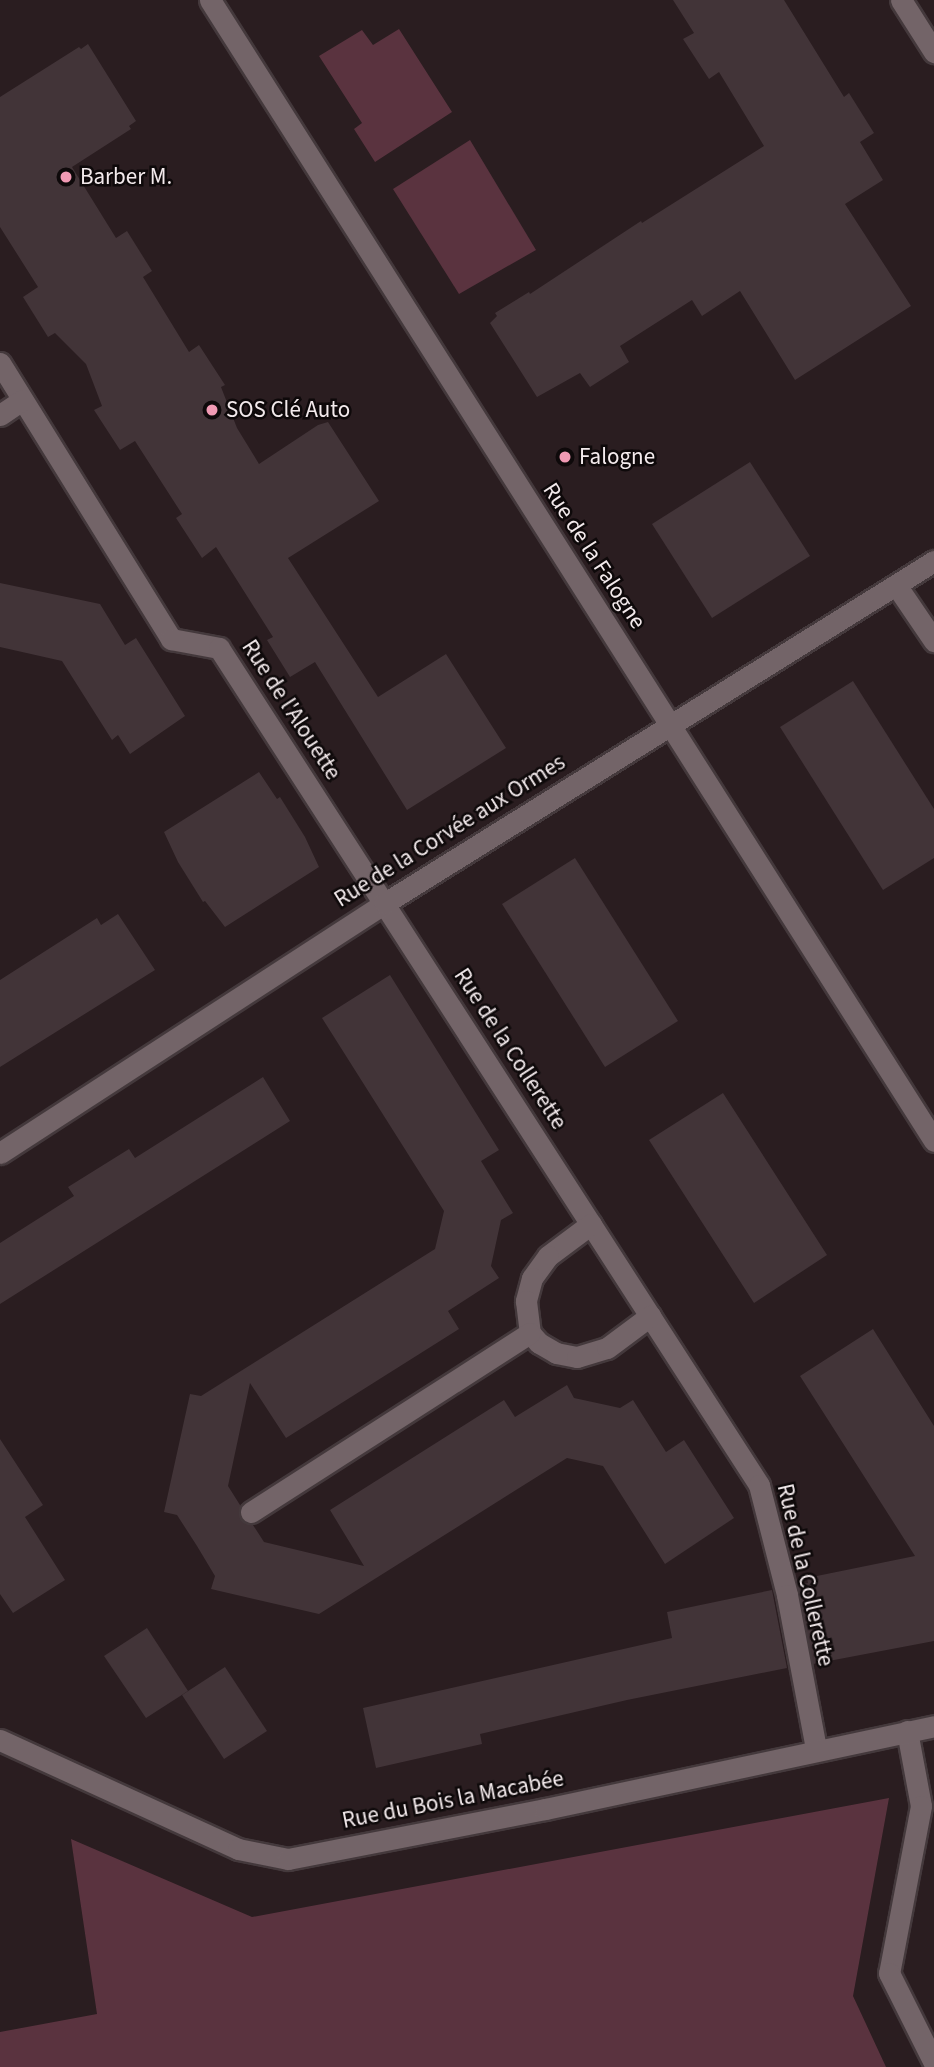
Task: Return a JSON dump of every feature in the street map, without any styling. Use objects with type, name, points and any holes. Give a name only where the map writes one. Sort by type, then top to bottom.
[{"type":"street","name":"Rue de la Falogne","points":[[210,0],[934,1141]]},
{"type":"street","points":[[901,0],[934,52]]},
{"type":"street","name":"Rue de l'Alouette","points":[[0,363],[172,639],[219,648],[385,903]]},
{"type":"street","points":[[0,415],[22,400]]},
{"type":"street","name":"Rue de la Corvée aux Ormes","points":[[0,1153],[385,903],[934,561]]},
{"type":"street","points":[[897,585],[934,641]]},
{"type":"street","name":"Rue de la Collerette","points":[[385,903],[758,1485],[787,1594],[816,1749]]},
{"type":"street","points":[[591,1224],[548,1256],[532,1278],[526,1301],[530,1333],[539,1343],[556,1353],[577,1357],[607,1348],[650,1316]]},
{"type":"street","points":[[251,1512],[530,1333]]},
{"type":"street","name":"Rue du Bois la Macabée","points":[[0,1740],[238,1849],[288,1859],[545,1809],[816,1749],[934,1726]]},
{"type":"street","points":[[907,1731],[921,1806],[889,1973],[934,2063]]},
{"type":"shaded area","points":[[399,29],[452,112],[375,162],[354,129],[362,123],[319,56],[362,30],[373,45]]},
{"type":"shaded area","points":[[470,140],[536,250],[459,294],[393,189]]},
{"type":"shaded area","points":[[889,1798],[853,1996],[886,2067],[0,2067],[0,2032],[97,2014],[71,1839],[252,1917]]},
{"type":"building","points":[[673,0],[784,0],[844,97],[849,93],[874,133],[860,142],[883,180],[845,204],[911,306],[795,380],[740,291],[702,316],[692,300],[620,346],[629,362],[590,387],[580,373],[537,397],[490,323],[497,316],[495,313],[529,292],[530,294],[641,221],[642,223],[764,146],[719,72],[709,79],[683,39],[694,33]]},
{"type":"building","points":[[88,44],[136,121],[129,126],[131,129],[72,167],[116,238],[127,231],[152,271],[143,277],[189,352],[199,345],[225,385],[221,387],[237,428],[259,464],[318,425],[328,422],[379,501],[288,558],[378,697],[446,654],[506,748],[407,810],[315,662],[290,677],[267,640],[273,637],[216,547],[202,558],[176,518],[182,514],[135,441],[120,450],[94,410],[102,406],[86,364],[55,333],[48,337],[23,297],[38,287],[0,227],[0,97]]},
{"type":"building","points":[[750,462],[810,556],[712,618],[652,524]]},
{"type":"building","points":[[0,583],[100,604],[125,645],[136,638],[185,716],[130,754],[118,735],[112,740],[62,661],[0,647]]},
{"type":"building","points":[[853,681],[934,809],[934,858],[883,890],[780,727]]},
{"type":"building","points":[[259,772],[277,799],[280,797],[305,837],[319,867],[225,927],[205,901],[203,902],[178,862],[164,832]]},
{"type":"building","points":[[575,858],[678,1021],[605,1067],[502,904]]},
{"type":"building","points":[[118,914],[155,970],[0,1067],[0,980],[97,918],[101,925]]},
{"type":"building","points":[[390,975],[499,1150],[481,1161],[513,1213],[501,1220],[491,1266],[499,1278],[448,1311],[459,1329],[286,1438],[250,1383],[228,1486],[240,1505],[240,1518],[253,1525],[264,1542],[364,1566],[330,1510],[504,1400],[515,1417],[567,1385],[574,1398],[620,1408],[633,1400],[666,1452],[684,1440],[734,1518],[665,1564],[603,1466],[567,1458],[319,1614],[211,1589],[215,1576],[197,1546],[177,1515],[164,1512],[190,1394],[201,1396],[435,1249],[444,1211],[322,1018]]},
{"type":"building","points":[[263,1077],[290,1121],[0,1304],[0,1243],[74,1196],[68,1187],[129,1149],[135,1158]]},
{"type":"building","points":[[723,1093],[827,1255],[754,1303],[649,1140]]},
{"type":"building","points":[[873,1329],[934,1426],[934,1641],[813,1664],[798,1585],[808,1583],[807,1578],[915,1556],[800,1376]]},
{"type":"building","points":[[0,1439],[43,1505],[25,1517],[65,1580],[13,1613],[0,1594]]},
{"type":"building","points":[[772,1590],[787,1668],[627,1700],[480,1734],[482,1744],[376,1768],[363,1708],[672,1638],[667,1612]]},
{"type":"building","points":[[147,1628],[188,1691],[146,1718],[104,1656]]},
{"type":"building","points":[[225,1667],[267,1731],[224,1759],[182,1695]]},
{"type":"place","name":"Barber M.","points":[[66,177]]},
{"type":"place","name":"SOS Clé Auto","points":[[212,410]]},
{"type":"place","name":"Falogne","points":[[565,457]]}]
